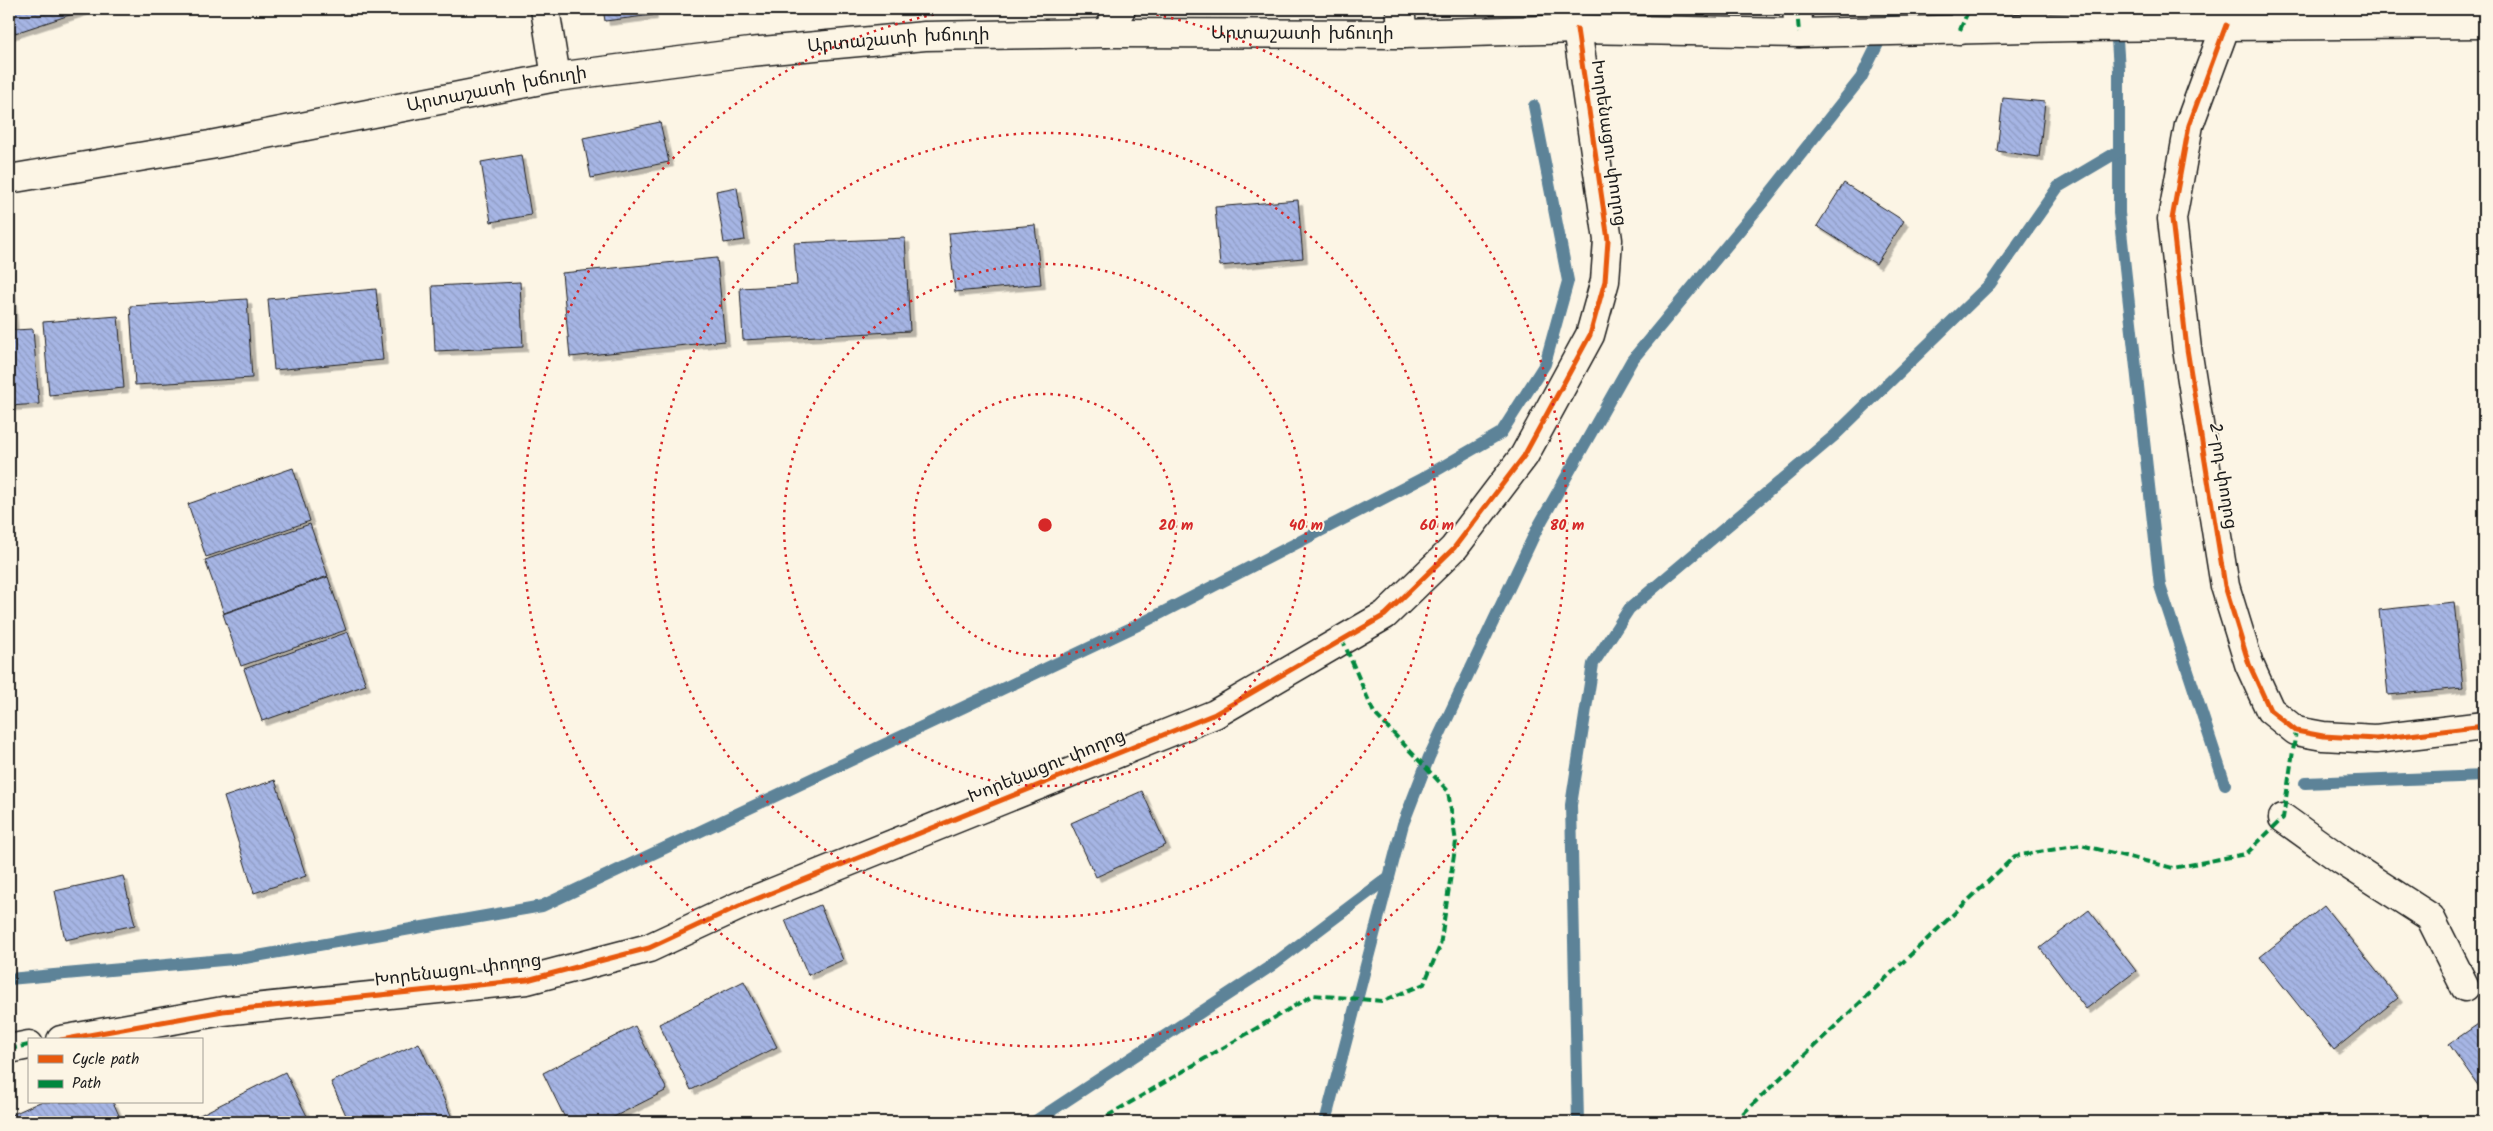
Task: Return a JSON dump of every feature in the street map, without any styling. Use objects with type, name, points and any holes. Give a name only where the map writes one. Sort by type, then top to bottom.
[{"type":"street","points":[[545,9],[556,77]]},
{"type":"street","points":[[1106,32],[1121,9]]},
{"type":"street","name":"Արտաշատի խճուղի","points":[[9,179],[210,145],[556,77],[750,52],[925,36],[1106,32],[1402,21],[1577,29],[1798,21],[1965,19],[2073,27],[2484,24]]},
{"type":"street","name":"2-րդ փողոց","points":[[2226,25],[2189,124],[2172,219],[2187,349],[2225,586],[2249,664],[2270,710],[2296,731],[2323,736],[2376,739],[2484,726]]},
{"type":"street","name":"Խորենացու փողոց","points":[[72,1038],[223,1011],[526,980],[649,948],[738,906],[1215,714],[1384,615],[1454,548],[1524,456],[1590,336],[1605,282],[1608,240],[1577,29]]},
{"type":"street","points":[[2283,818],[2343,862],[2430,917],[2466,987]]},
{"type":"street","points":[[9,1049],[28,1045]]},
{"type":"building","points":[[9,9],[88,9],[9,35]]},
{"type":"building","points":[[603,9],[652,9],[653,15],[605,21]]},
{"type":"building","points":[[2003,98],[2045,102],[2039,157],[1997,151]]},
{"type":"building","points":[[660,122],[669,162],[591,178],[583,138]]},
{"type":"building","points":[[521,155],[531,215],[491,222],[481,162]]},
{"type":"building","points":[[1844,183],[1904,221],[1876,264],[1817,226]]},
{"type":"building","points":[[737,187],[745,240],[724,243],[716,191]]},
{"type":"building","points":[[1298,200],[1303,258],[1220,266],[1215,207]]},
{"type":"building","points":[[1035,225],[1041,284],[955,292],[949,233]]},
{"type":"building","points":[[905,238],[910,331],[743,340],[740,288],[797,285],[794,243]]},
{"type":"building","points":[[717,258],[725,341],[570,357],[562,273]]},
{"type":"building","points":[[9,266],[14,330],[33,329],[39,404],[9,406]]},
{"type":"building","points":[[520,282],[523,347],[435,351],[432,286]]},
{"type":"building","points":[[376,289],[383,360],[274,370],[268,299]]},
{"type":"building","points":[[247,299],[252,378],[135,385],[130,306]]},
{"type":"building","points":[[118,316],[124,388],[49,395],[43,322]]},
{"type":"building","points":[[293,468],[310,521],[206,557],[188,504]]},
{"type":"building","points":[[310,524],[328,576],[224,613],[205,560]]},
{"type":"building","points":[[328,577],[346,630],[241,666],[223,614]]},
{"type":"building","points":[[2454,602],[2463,688],[2388,695],[2379,610]]},
{"type":"building","points":[[348,632],[366,685],[262,721],[244,669]]},
{"type":"building","points":[[275,780],[306,876],[254,893],[224,797]]},
{"type":"building","points":[[1142,791],[1166,845],[1096,877],[1071,823]]},
{"type":"building","points":[[123,876],[135,925],[65,940],[55,891]]},
{"type":"building","points":[[820,905],[843,960],[808,975],[785,920]]},
{"type":"building","points":[[2324,906],[2398,998],[2334,1050],[2260,957]]},
{"type":"building","points":[[2089,910],[2136,971],[2086,1009],[2040,948]]},
{"type":"building","points":[[744,981],[777,1047],[691,1090],[659,1024]]},
{"type":"building","points":[[2484,1020],[2484,1094],[2449,1044]]},
{"type":"building","points":[[635,1026],[667,1090],[604,1122],[567,1122],[543,1073]]},
{"type":"building","points":[[419,1043],[454,1122],[349,1122],[331,1082]]},
{"type":"building","points":[[285,1072],[310,1122],[201,1122],[198,1116]]},
{"type":"building","points":[[36,1104],[114,1104],[122,1122],[9,1122],[9,1116]]},
{"type":"waterway","points":[[1325,1122],[1403,824],[1429,757],[1537,529],[1632,360],[1763,202],[1861,78],[1895,9]]},
{"type":"waterway","points":[[2115,9],[2119,70],[2119,213],[2160,586],[2225,784]]},
{"type":"waterway","points":[[9,979],[245,958],[542,906],[1142,623],[1423,478],[1501,433],[1545,364],[1568,281],[1534,106]]},
{"type":"waterway","points":[[1578,1122],[1571,805],[1593,664],[1629,609],[1834,436],[1990,284],[2058,187],[2119,151]]},
{"type":"waterway","points":[[2305,783],[2484,776]]},
{"type":"waterway","points":[[1034,1122],[1271,966],[1389,877]]},
{"type":"marked path","points":[[1797,9],[1799,33]]},
{"type":"marked path","points":[[1960,30],[1969,9]]},
{"type":"marked path","points":[[1097,1122],[1313,995],[1383,1001],[1424,984],[1440,946],[1456,842],[1448,791],[1374,713],[1343,641]]},
{"type":"marked path","points":[[1734,1122],[2015,856],[2081,845],[2173,868],[2246,854],[2283,818],[2296,731]]},
{"type":"marked path","points":[[9,1049],[28,1045]]},
{"type":"cycle path","points":[[2226,25],[2189,125],[2172,219],[2187,349],[2225,586],[2249,664],[2270,710],[2296,731],[2323,736],[2376,739],[2484,726]]},
{"type":"cycle path","points":[[72,1038],[223,1011],[527,980],[649,948],[739,906],[1215,714],[1385,615],[1454,548],[1524,456],[1590,335],[1605,281],[1608,240],[1577,29]]}]
